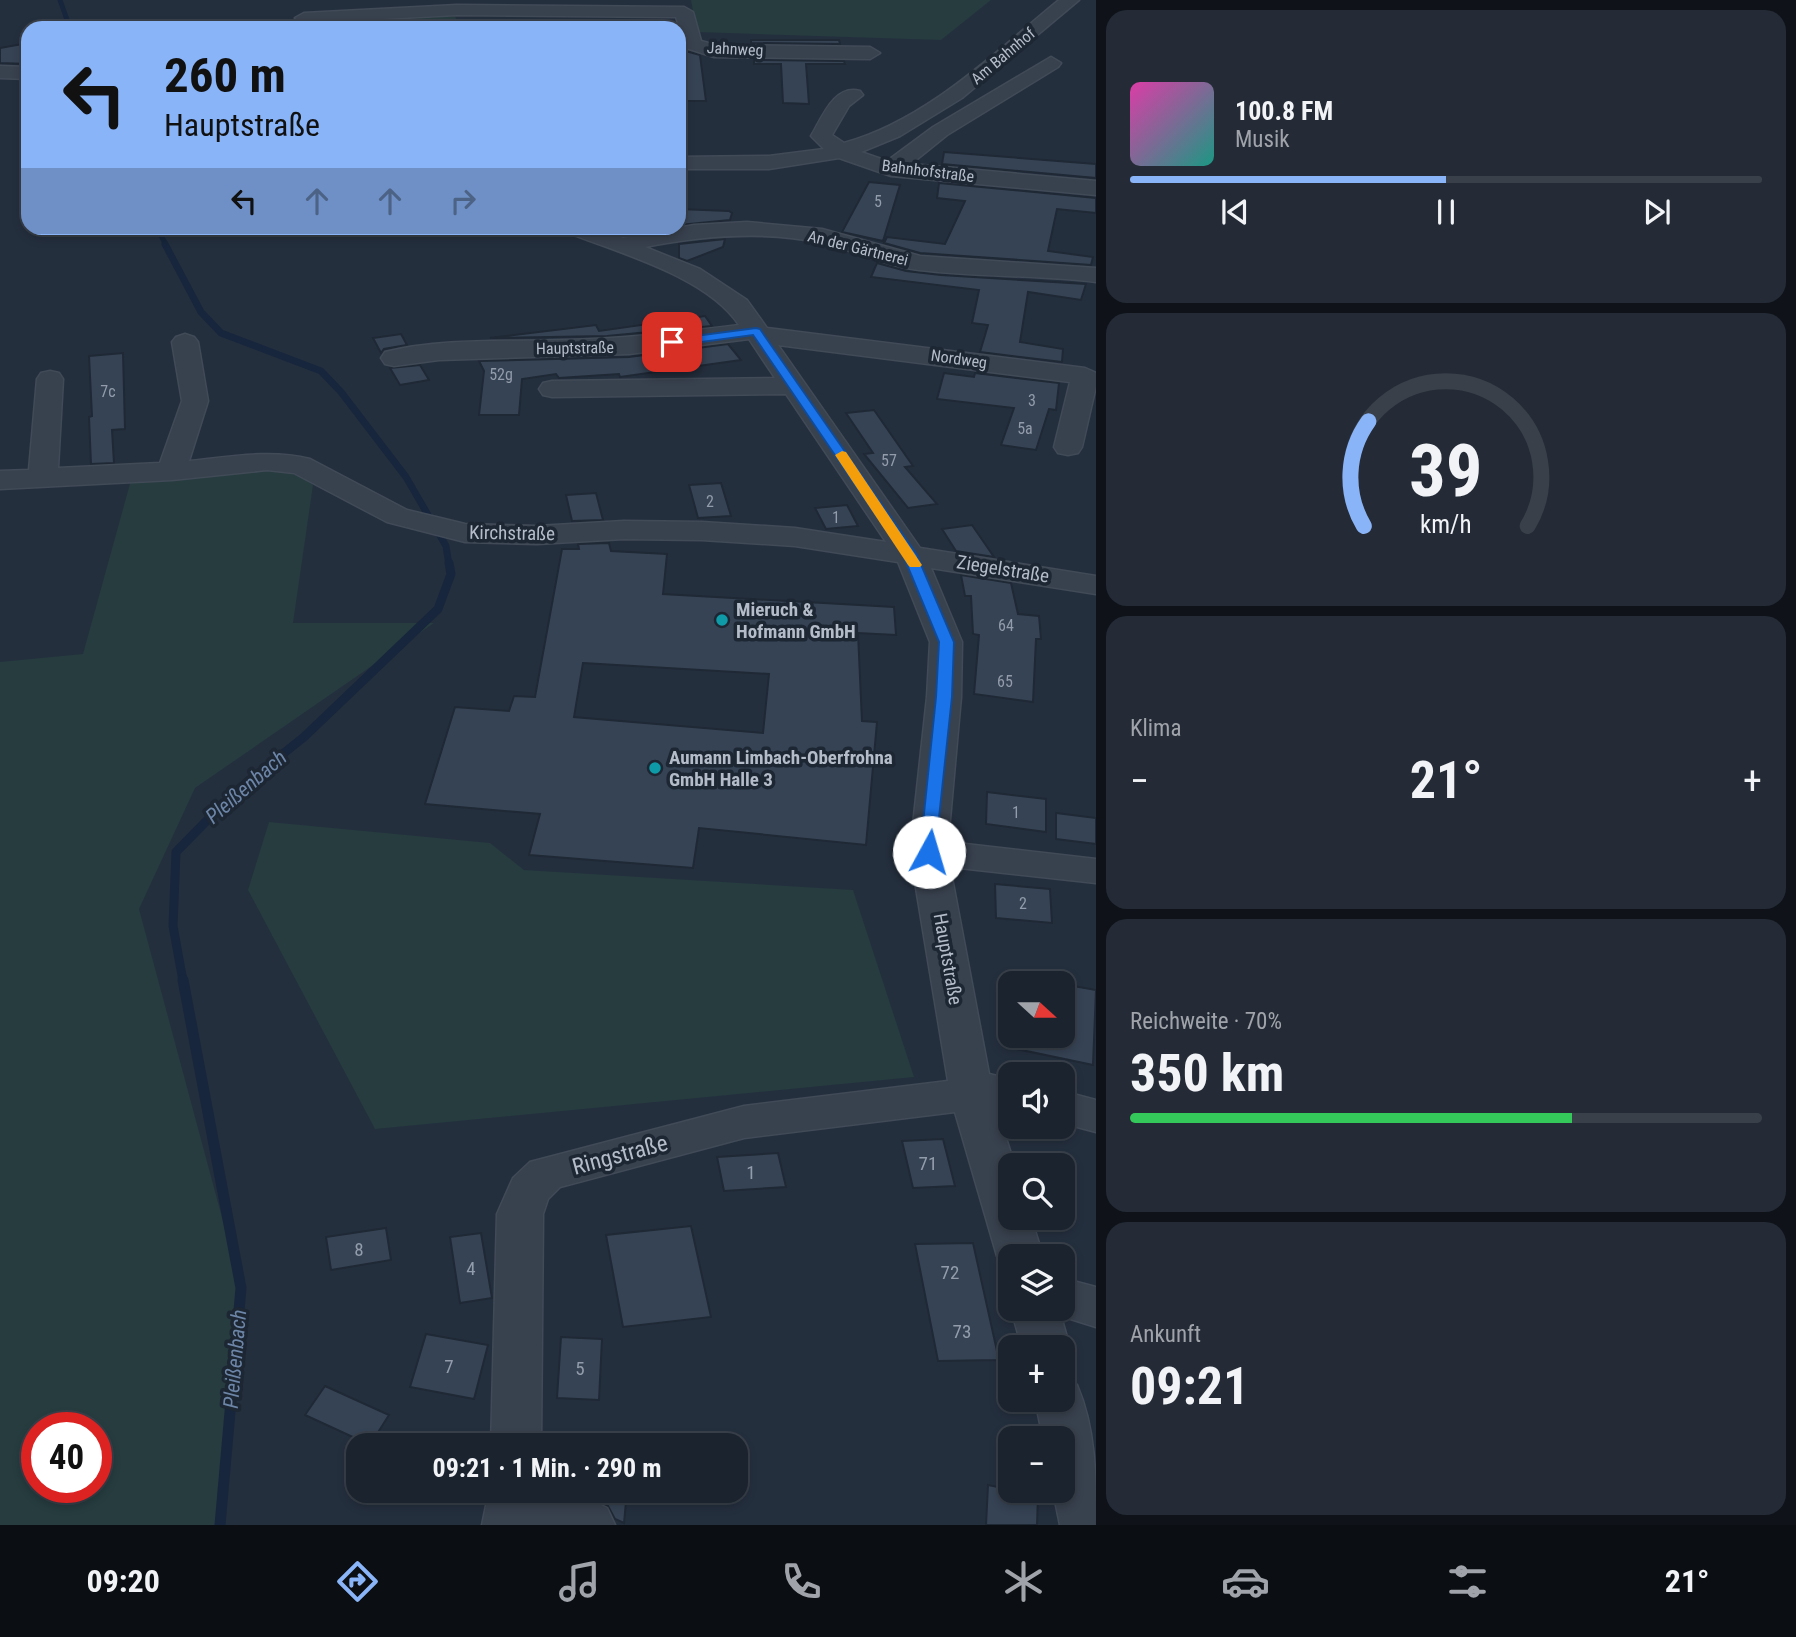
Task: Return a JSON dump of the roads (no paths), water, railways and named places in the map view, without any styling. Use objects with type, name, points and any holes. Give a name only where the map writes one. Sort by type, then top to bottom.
[{"type":"street","name":"Am Bahnhof","points":[[842,151],[869,143],[934,109],[969,85],[1070,0]]},
{"type":"street","points":[[290,1],[306,21]]},
{"type":"street","name":"Jahnweg","points":[[456,13],[684,12],[693,44],[714,51],[870,52]]},
{"type":"street","points":[[338,21],[456,13]]},
{"type":"street","name":"Am Bahnhof","points":[[891,169],[940,131],[1051,63]]},
{"type":"street","points":[[711,164],[821,135],[841,102],[852,95]]},
{"type":"street","name":"Am Bahnhof","points":[[934,109],[968,114]]},
{"type":"street","points":[[821,135],[842,151]]},
{"type":"street","points":[[686,163],[782,162],[842,151]]},
{"type":"street","name":"Bahnhofstraße","points":[[842,151],[891,169],[1096,188]]},
{"type":"street","name":"An der Gärtnerei","points":[[686,231],[767,231],[824,237],[888,258],[1096,275]]},
{"type":"street","name":"Hauptstraße","points":[[594,235],[691,274],[738,305],[910,555],[946,642],[944,697],[929,852],[1017,1244]]},
{"type":"street","name":"An der Gärtnerei","points":[[621,246],[659,235]]},
{"type":"street","name":"Hauptstraße","points":[[394,358],[444,364],[758,333]]},
{"type":"street","name":"Nordweg","points":[[758,333],[1085,376],[1068,447]]},
{"type":"street","points":[[172,471],[195,401],[185,342]]},
{"type":"street","points":[[43,478],[50,379]]},
{"type":"street","points":[[552,389],[794,386]]},
{"type":"street","name":"Kirchstraße","points":[[0,480],[172,471],[267,461],[300,466],[397,516],[465,533],[537,535],[624,530],[702,531],[795,537],[910,555]]},
{"type":"street","name":"Ziegelstraße","points":[[910,555],[1096,585]]},
{"type":"street","points":[[929,852],[1096,871]]},
{"type":"street","name":"Ringstraße","points":[[516,1433],[520,1214],[529,1190],[546,1174],[744,1122],[983,1091]]},
{"type":"street","points":[[1075,1110],[1096,1116]]},
{"type":"street","points":[[1075,1301],[1096,1307]]},
{"type":"street","points":[[1062,1412],[1086,1525]]},
{"type":"street","points":[[508,1525],[514,1503]]},
{"type":"street","points":[[542,1503],[589,1525]]},
{"type":"waterway","name":"Pleißenbach","points":[[60,0],[68,21]]},
{"type":"waterway","name":"Pleißenbach","points":[[161,235],[166,245]]},
{"type":"waterway","name":"Pleißenbach","points":[[165,244],[201,312],[221,333],[321,371],[341,392],[406,477],[446,546],[449,565]]},
{"type":"waterway","name":"Pleißenbach","points":[[183,981],[173,926],[176,852],[234,793],[304,737],[438,609],[451,574],[449,563]]},
{"type":"waterway","name":"Pleißenbach","points":[[183,980],[241,1288],[220,1525]]},
{"type":"place","name":"Mieruch & Hofmann GmbH","points":[[722,620]]},
{"type":"place","name":"Aumann Limbach-Oberfrohna GmbH Halle 3","points":[[655,768]]}]
